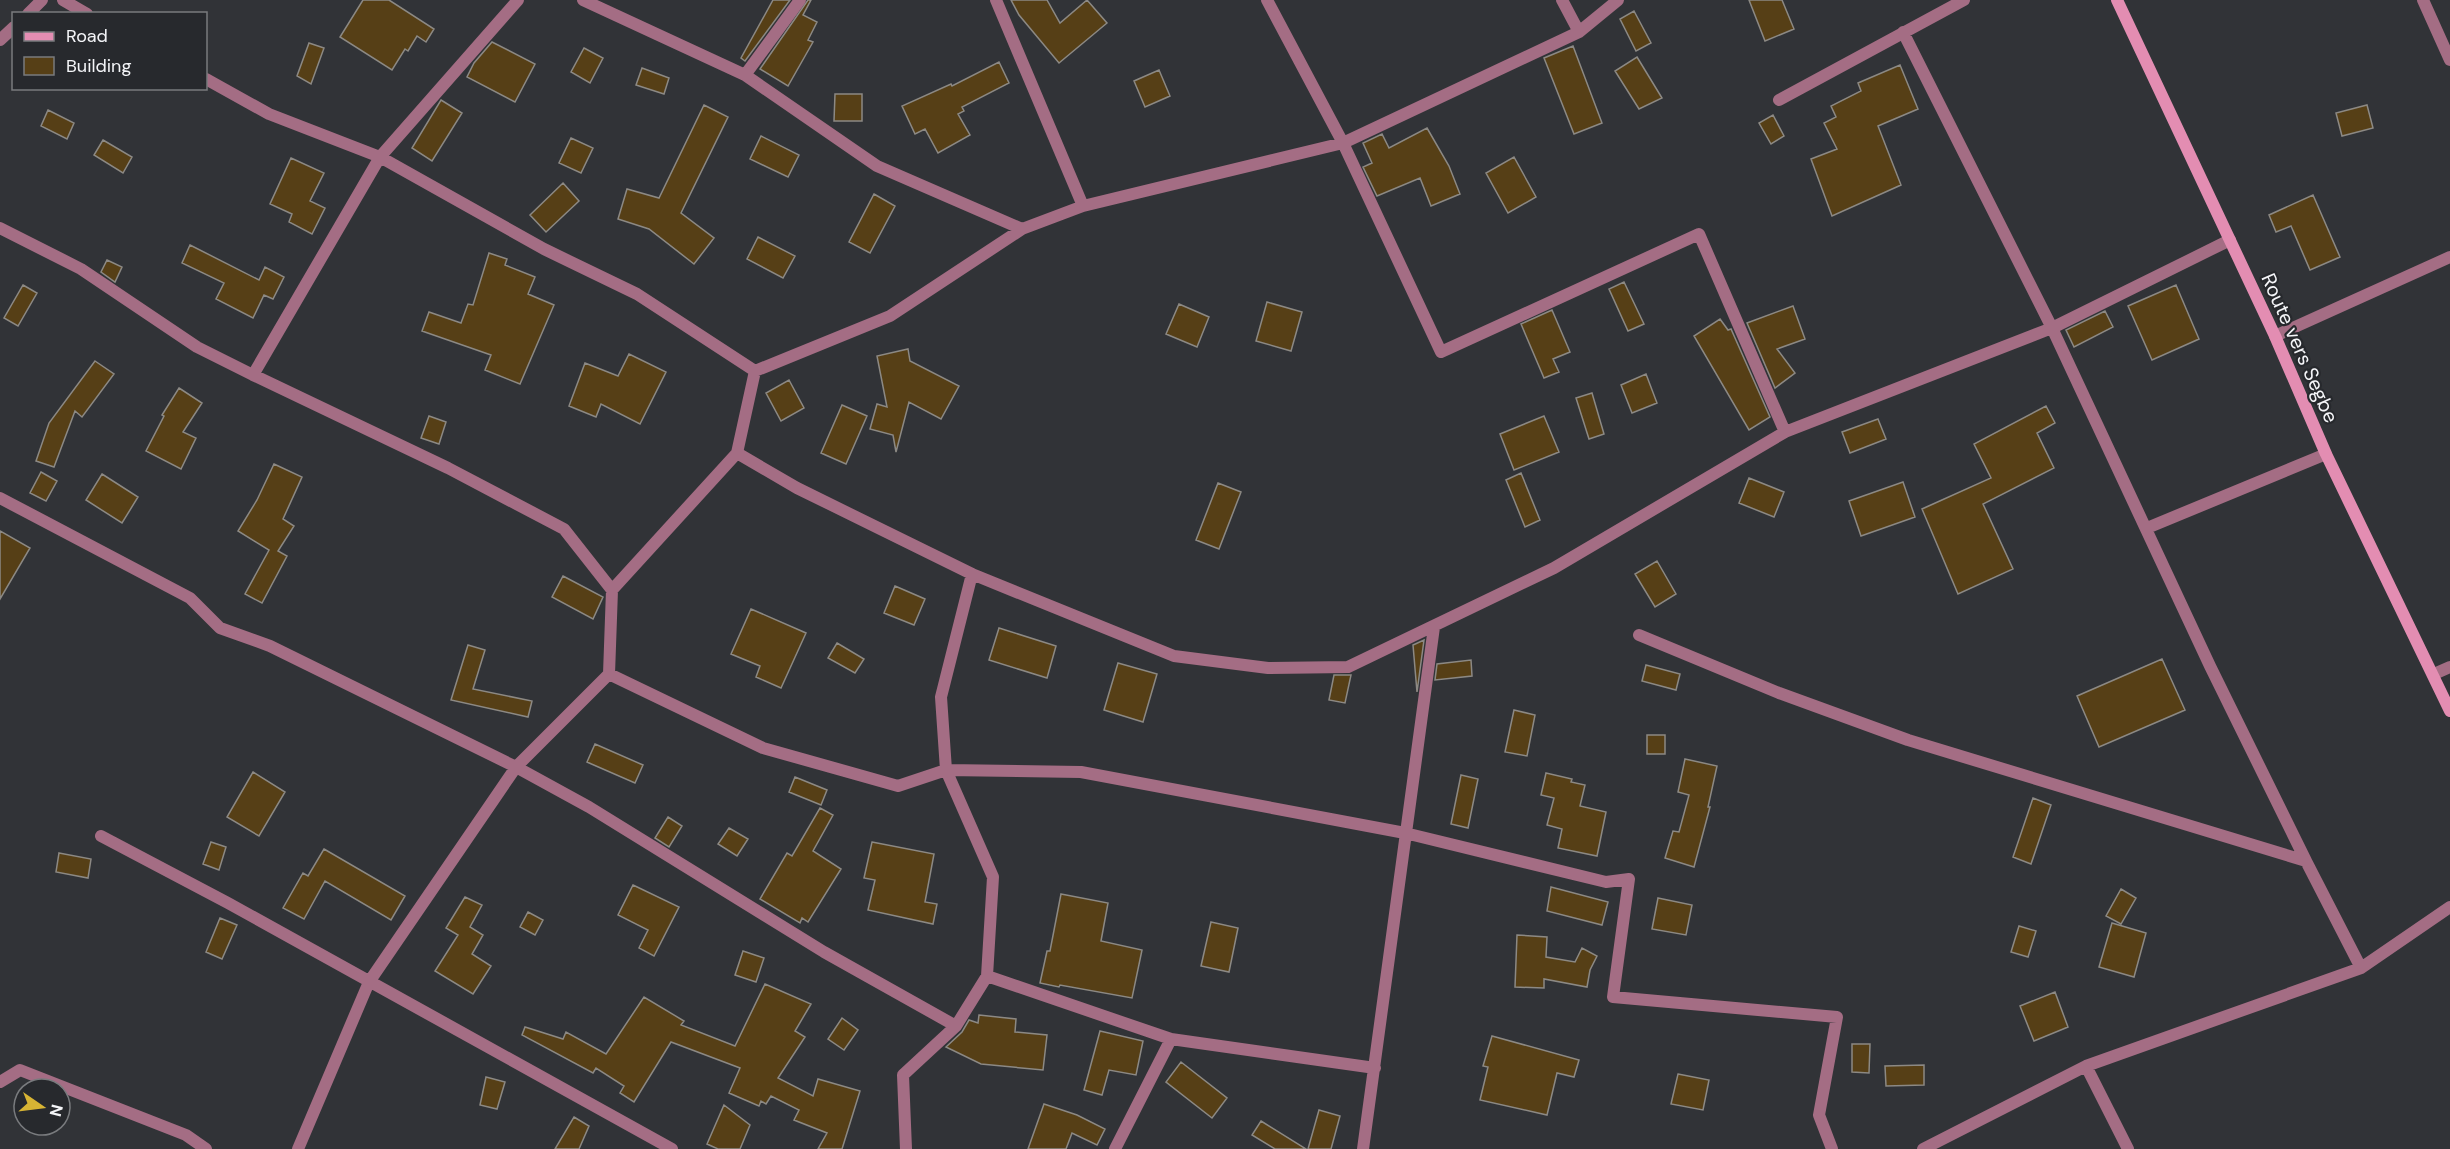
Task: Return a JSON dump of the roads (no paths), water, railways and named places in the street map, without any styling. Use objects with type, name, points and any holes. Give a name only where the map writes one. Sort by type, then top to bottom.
[{"type":"main road","name":"Route vers Segbe","points":[[2117,0],[2275,336],[2326,454],[2450,711]]},
{"type":"street","points":[[30,12],[42,0]]},
{"type":"street","points":[[63,0],[84,12]]},
{"type":"street","points":[[253,375],[380,157],[518,0]]},
{"type":"street","points":[[583,0],[745,75],[877,166],[1022,230]]},
{"type":"street","points":[[745,75],[800,0]]},
{"type":"street","points":[[996,0],[1083,206]]},
{"type":"street","points":[[1267,0],[1342,143],[1441,352],[1699,234],[1785,432]]},
{"type":"street","points":[[1562,0],[1579,32]]},
{"type":"street","points":[[755,371],[890,316],[1022,230],[1083,206],[1342,143],[1579,32],[1618,0]]},
{"type":"street","points":[[1779,100],[1964,0]]},
{"type":"street","points":[[2423,0],[2450,60]]},
{"type":"street","points":[[0,40],[12,29]]},
{"type":"street","points":[[1903,32],[2052,328],[2210,666],[2361,968]]},
{"type":"street","points":[[207,80],[269,114],[380,157],[544,249],[638,294],[755,371]]},
{"type":"street","points":[[0,228],[81,269],[197,347],[448,468],[564,529],[612,590],[609,674],[516,767],[369,982],[298,1149]]},
{"type":"street","points":[[737,453],[798,488],[972,574],[1174,656],[1268,668],[1348,667],[1554,568],[1785,432],[2052,328],[2230,240]]},
{"type":"street","points":[[2275,336],[2450,257]]},
{"type":"street","points":[[612,590],[737,453],[755,371]]},
{"type":"street","points":[[2147,528],[2326,454]]},
{"type":"street","points":[[1,501],[190,598],[220,628],[270,646],[516,767],[589,807],[824,952],[956,1026]]},
{"type":"street","points":[[906,1149],[903,1076],[956,1026],[987,976],[993,877],[946,770],[941,697],[972,574]]},
{"type":"street","points":[[1363,1149],[1434,627]]},
{"type":"street","points":[[1639,635],[1779,693],[1908,740],[2306,861]]},
{"type":"street","points":[[2434,674],[2450,667]]},
{"type":"street","points":[[609,674],[763,748],[898,786],[946,770],[1081,772],[1406,833],[1606,882],[1629,879],[1613,997],[1837,1017],[1819,1115],[1832,1149]]},
{"type":"street","points":[[101,836],[228,903],[672,1149]]},
{"type":"street","points":[[1923,1149],[2086,1066],[2361,968],[2450,907]]},
{"type":"street","points":[[987,976],[1171,1040],[1375,1068]]},
{"type":"street","points":[[1115,1149],[1171,1040]]},
{"type":"street","points":[[2086,1066],[2128,1149]]},
{"type":"street","points":[[0,1082],[20,1070],[186,1135],[206,1149]]}]
